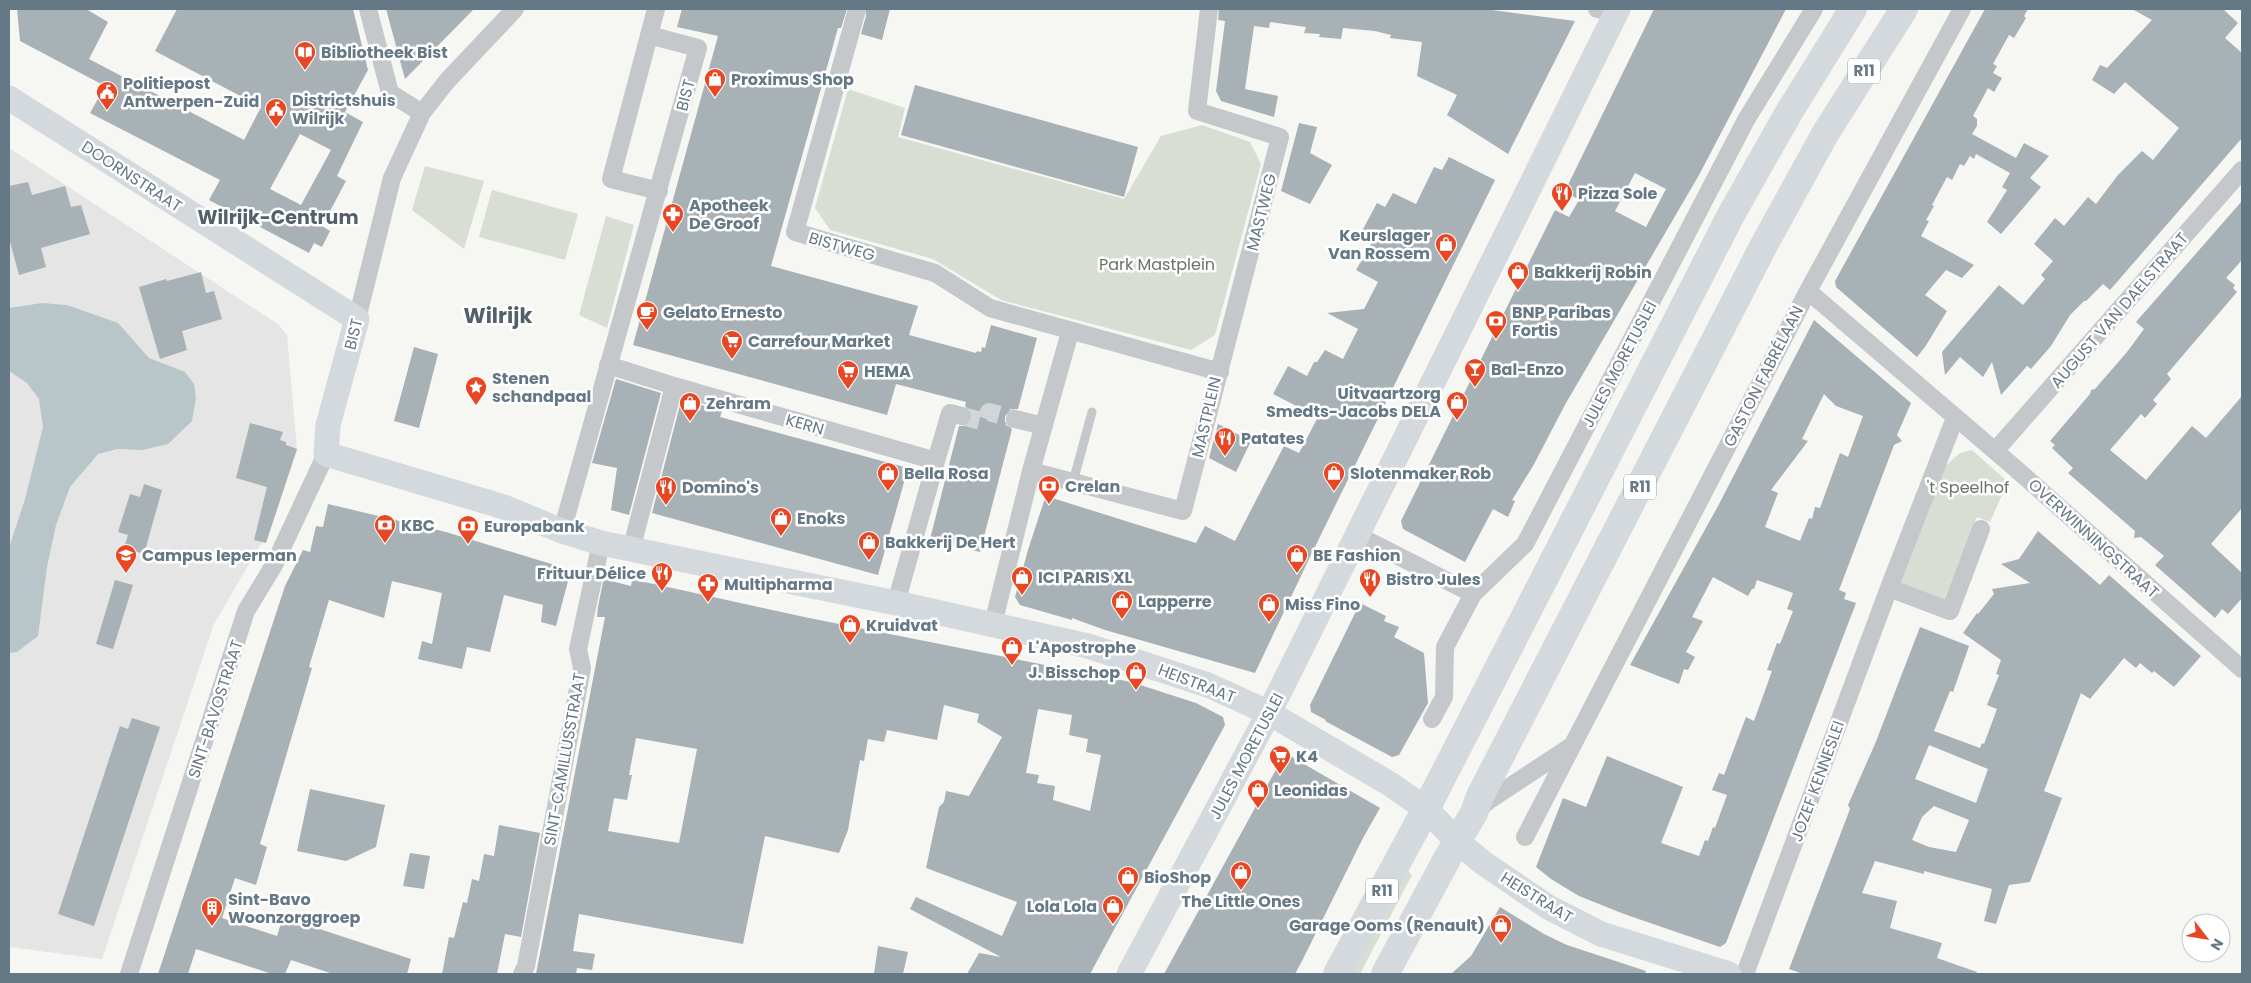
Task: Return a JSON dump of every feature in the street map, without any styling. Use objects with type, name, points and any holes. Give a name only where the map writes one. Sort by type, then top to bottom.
[{"type":"highway","name":"R11","points":[[1337,974],[1426,809],[1732,213],[1788,114],[1853,9]]},
{"type":"highway","name":"R11","points":[[1385,974],[1474,813],[1485,788],[1764,244],[1825,134],[1904,9]]},
{"type":"street","points":[[368,9],[390,93],[422,113]]},
{"type":"street","name":"BIST","points":[[326,454],[328,425],[392,178],[422,113],[447,81],[515,9]]},
{"type":"street","points":[[656,9],[611,179],[658,191]]},
{"type":"street","name":"MASTWEG","points":[[1209,9],[1197,111],[1280,137],[1220,372]]},
{"type":"street","name":"JULES MORETUSLEI","points":[[1432,719],[1444,698],[1445,647],[1473,594],[1526,544],[1746,120],[1814,9]]},
{"type":"street","name":"GASTON FABRÉLAAN","points":[[1525,837],[1808,291],[1962,9]]},
{"type":"street","name":"JULES MORETUSLEI","points":[[1129,974],[1269,713],[1611,10]]},
{"type":"street","name":"BISTWEG","points":[[856,13],[795,232],[935,273],[990,308],[1070,332]]},
{"type":"street","name":"BIST","points":[[562,531],[698,48],[649,35]]},
{"type":"street","name":"DOORNSTRAAT","points":[[9,98],[356,319]]},
{"type":"street","name":"AUGUST VAN DAELSTRAAT","points":[[1996,451],[2241,174]]},
{"type":"street","name":"OVERWINNINGSTRAAT","points":[[1808,291],[1996,451],[2242,669]]},
{"type":"street","points":[[993,624],[1031,471],[1070,332]]},
{"type":"street","name":"MASTPLEIN","points":[[1031,471],[1183,512],[1220,372],[1070,332]]},
{"type":"street","name":"KERN","points":[[608,365],[674,386],[936,461]]},
{"type":"street","points":[[632,550],[674,386]]},
{"type":"street","points":[[896,602],[950,413],[962,416]]},
{"type":"street","name":"JOZEF KENNESLEI","points":[[1745,974],[1889,588],[1955,418]]},
{"type":"street","points":[[1015,419],[1044,426]]},
{"type":"street","points":[[326,454],[504,507],[562,531],[601,543]]},
{"type":"street","name":"SINT-BAVOSTRAAT","points":[[129,974],[246,611],[274,565],[326,454]]},
{"type":"street","points":[[1889,588],[1950,611],[1981,528]]},
{"type":"street","points":[[1357,535],[1473,594]]},
{"type":"street","name":"HEISTRAAT","points":[[601,543],[896,602],[1088,646],[1208,685],[1269,713],[1390,784],[1426,809],[1457,841],[1482,862],[1548,907],[1601,934],[1729,974]]},
{"type":"street","name":"SINT-CAMILLUSSTRAAT","points":[[522,974],[526,966],[582,668],[578,649],[601,543]]},
{"type":"street","name":"GASTON FABRÉLAAN","points":[[1474,813],[1488,801],[1571,747]]},
{"type":"lane","points":[[1072,482],[1092,412]]},
{"type":"shaded area","name":"Campus Ieperman","points":[[9,148],[279,325],[287,335],[297,449],[272,525],[214,624],[102,959],[9,947]]},
{"type":"shaded area","points":[[42,303],[67,305],[118,323],[149,358],[185,372],[194,384],[196,398],[192,421],[168,444],[143,450],[117,449],[98,454],[70,487],[56,525],[47,567],[38,636],[17,652],[9,653],[9,548],[25,499],[43,427],[39,399],[27,383],[9,371],[9,308]]},
{"type":"green space","name":"Park Mastplein","points":[[848,89],[905,108],[898,137],[1124,199],[1161,136],[1202,125],[1250,142],[1261,164],[1215,335],[1191,350],[1001,300],[933,259],[830,230],[815,208]]},
{"type":"green space","points":[[425,166],[484,181],[464,249],[412,210]]},
{"type":"green space","points":[[492,190],[578,214],[565,260],[479,237]]},
{"type":"green space","points":[[606,216],[634,225],[607,328],[579,315]]},
{"type":"green space","name":"'t Speelhof","points":[[1972,450],[2008,482],[1990,522],[1977,517],[1944,600],[1898,583],[1943,468],[1960,453]]},
{"type":"green space","points":[[1406,869],[1412,875],[1360,974],[1350,974]]},
{"type":"building","points":[[17,9],[86,9],[108,22],[89,59],[244,140],[261,107],[155,51],[177,9],[353,9],[368,70],[345,112],[363,122],[337,176],[346,181],[322,226],[330,231],[322,247],[314,243],[309,253],[209,200],[220,180],[90,113],[105,86],[20,41]],"holes":[[[300,134],[331,150],[301,205],[270,189]]]},
{"type":"building","points":[[386,9],[474,9],[405,79]]},
{"type":"building","points":[[682,9],[847,9],[841,28],[838,28],[771,266],[918,306],[909,335],[976,353],[977,351],[981,352],[982,347],[985,348],[991,325],[1037,338],[1018,409],[1012,409],[1005,416],[1005,422],[1012,429],[980,552],[930,539],[959,426],[965,426],[972,419],[972,413],[965,406],[966,402],[896,384],[887,415],[633,345],[718,36],[677,27]]},
{"type":"building","points":[[865,9],[890,9],[882,40],[861,34],[866,16]]},
{"type":"building","points":[[1219,9],[1484,9],[1575,21],[1508,154],[1447,115],[1457,95],[1417,76],[1422,42],[1390,38],[1391,35],[1375,31],[1343,28],[1341,39],[1319,37],[1320,34],[1304,33],[1306,27],[1270,22],[1269,28],[1254,26],[1245,89],[1278,96],[1274,117],[1221,101],[1216,91],[1225,21],[1218,20]]},
{"type":"building","points":[[1654,9],[1786,9],[1699,175],[1566,403],[1533,466],[1512,500],[1515,501],[1508,517],[1493,509],[1465,562],[1403,529],[1401,521],[1555,210],[1569,217],[1579,200],[1565,191]],"holes":[[[1635,173],[1666,189],[1646,227],[1615,211]]]},
{"type":"building","points":[[1985,9],[2028,9],[2024,16],[2026,18],[2014,38],[2009,35],[1993,64],[1997,66],[1993,73],[2002,78],[1994,92],[1988,88],[1973,116],[1977,119],[1977,126],[1972,134],[2016,158],[2024,143],[2049,156],[2030,178],[2041,187],[2001,234],[1987,222],[2007,190],[2002,187],[2010,173],[1976,154],[1974,159],[1970,156],[1964,166],[1960,164],[1952,180],[1947,177],[1932,205],[1934,206],[1926,220],[1929,221],[1921,236],[1974,265],[1962,278],[1946,270],[1925,295],[1947,311],[1917,357],[1836,287],[1835,281]]},
{"type":"building","points":[[2132,9],[2223,9],[2238,23],[2225,38],[2242,53],[2242,138],[2110,290],[2103,284],[2084,301],[2070,315],[2051,346],[2031,369],[2027,366],[2001,395],[1992,362],[1983,377],[1960,357],[1945,375],[1942,352],[1999,285],[2023,305],[2045,279],[2041,275],[2053,261],[2034,244],[2055,218],[2064,226],[2088,197],[2096,204],[2118,175],[2142,151],[2153,160],[2179,128],[2125,82],[2114,94],[2092,80],[2100,65],[2107,68],[2152,20]]},
{"type":"building","points":[[915,85],[1138,147],[1124,197],[901,135]]},
{"type":"building","points":[[1299,123],[1317,127],[1310,153],[1332,165],[1310,204],[1281,191]]},
{"type":"building","points":[[1449,157],[1495,180],[1255,673],[1105,630],[1072,618],[1072,620],[1020,605],[1015,597],[1044,501],[1049,497],[1196,543],[1205,526],[1235,541],[1284,446],[1299,453],[1318,417],[1273,394],[1288,366],[1307,376],[1314,362],[1317,362],[1325,350],[1343,359],[1358,329],[1327,313],[1364,309],[1378,282],[1356,270],[1375,237],[1362,231],[1377,203],[1385,207],[1393,193],[1416,204],[1434,167],[1442,170]]},
{"type":"building","points":[[28,182],[32,195],[65,186],[71,207],[81,205],[90,234],[41,248],[46,267],[19,275],[9,238],[9,186]]},
{"type":"building","points":[[2242,201],[2242,260],[2226,278],[2235,285],[2233,288],[2237,292],[2167,374],[2171,379],[2153,400],[2157,404],[2145,418],[2141,414],[2110,450],[2146,480],[2192,426],[2206,438],[2242,396],[2242,508],[2211,544],[2242,573],[2242,598],[2228,614],[2222,609],[2215,618],[2155,565],[2164,556],[2141,537],[2134,538],[2135,531],[2068,473],[2073,468],[2052,448],[2055,445],[2050,441],[2090,394],[2091,390],[2095,389],[2127,352],[2144,329],[2136,322]]},
{"type":"building","points":[[201,272],[206,293],[214,291],[222,319],[182,331],[187,350],[160,359],[139,287]]},
{"type":"building","points":[[1814,320],[1911,403],[1897,435],[1902,441],[1894,445],[1839,590],[1846,593],[1844,599],[1856,603],[1726,943],[1720,947],[1624,914],[1579,896],[1551,879],[1536,867],[1563,798],[1586,807],[1607,756],[1683,787],[1661,843],[1699,856],[1705,840],[1708,841],[1713,827],[1715,828],[1727,795],[1712,790],[1719,773],[1724,775],[1746,717],[1754,721],[1772,671],[1767,670],[1777,643],[1780,644],[1793,611],[1787,609],[1793,593],[1757,580],[1754,589],[1752,589],[1748,596],[1713,577],[1692,617],[1703,621],[1686,652],[1695,657],[1688,670],[1684,669],[1679,684],[1630,665],[1718,506]],"holes":[[[1824,394],[1836,406],[1863,416],[1848,457],[1840,453],[1820,508],[1815,507],[1812,519],[1809,518],[1800,541],[1765,527],[1778,493],[1771,490],[1808,441],[1802,439]]]},
{"type":"building","points":[[414,347],[438,354],[419,428],[394,421]]},
{"type":"building","points":[[616,379],[661,393],[629,515],[611,510],[617,468],[592,463]]},
{"type":"building","points":[[680,405],[700,411],[701,405],[722,411],[720,417],[908,468],[878,575],[652,513]]},
{"type":"building","points":[[250,423],[283,432],[280,440],[286,442],[286,445],[297,449],[266,543],[254,540],[267,487],[236,478]]},
{"type":"building","points":[[1218,424],[1251,441],[1236,472],[1209,458]]},
{"type":"building","points":[[144,484],[162,490],[144,554],[124,548],[128,535],[118,532],[130,494],[140,497]]},
{"type":"building","points":[[328,504],[446,532],[571,570],[556,626],[541,622],[543,605],[504,595],[490,652],[467,647],[462,669],[418,659],[422,641],[432,644],[442,593],[392,581],[384,618],[329,600],[309,667],[312,668],[260,844],[267,847],[256,885],[235,878],[222,918],[277,936],[283,917],[411,959],[407,974],[333,974],[291,960],[285,974],[272,974],[196,949],[188,974],[158,974],[285,586],[303,550],[310,552],[316,526],[323,527]]},
{"type":"building","points":[[2038,531],[2100,585],[2109,575],[2201,656],[2174,687],[2154,671],[2152,673],[2140,663],[2136,668],[2124,658],[2090,699],[2081,693],[2044,791],[2062,798],[2030,882],[2009,885],[1996,924],[1984,921],[1992,889],[1924,871],[1924,874],[1875,861],[1862,893],[1897,901],[1890,928],[1942,943],[1937,958],[1977,972],[1976,974],[1803,974],[1789,969],[1850,809],[1848,805],[1875,744],[1920,627],[1969,646],[1953,692],[1950,691],[1934,731],[1980,748],[1982,743],[1984,744],[1997,709],[1987,705],[1999,675],[1996,674],[2001,660],[1963,633],[1994,594],[1992,589],[2030,583],[2001,564],[2019,559]],"holes":[[[1929,745],[1988,769],[1976,803],[1915,779]],[[1934,806],[1969,820],[1956,852],[1929,847],[1912,840],[1922,817]]]},
{"type":"building","points":[[115,580],[133,585],[113,649],[96,644]]},
{"type":"building","points":[[607,580],[631,586],[632,580],[654,584],[809,618],[1131,682],[1196,703],[1223,717],[1225,725],[1090,974],[967,974],[979,953],[1001,957],[910,909],[916,897],[1002,936],[1017,902],[926,868],[939,807],[944,802],[946,791],[969,796],[1002,737],[977,722],[979,714],[944,705],[937,740],[887,730],[884,742],[868,739],[864,761],[860,760],[848,830],[839,853],[765,836],[743,944],[579,914],[573,951],[595,954],[592,970],[577,968],[576,974],[536,974],[605,617],[597,617],[603,582]],"holes":[[[1038,709],[1072,715],[1069,735],[1088,739],[1086,752],[1101,755],[1090,811],[1053,800],[1055,786],[1037,783],[1039,775],[1026,773]],[[636,738],[697,749],[679,843],[608,831],[614,798],[627,800],[632,775],[629,775]]]},
{"type":"building","points":[[1360,603],[1386,616],[1384,621],[1399,627],[1394,637],[1424,653],[1428,703],[1399,755],[1392,757],[1311,712],[1310,705]]},
{"type":"building","points":[[132,718],[160,727],[94,926],[58,914],[120,726],[128,729]]},
{"type":"building","points":[[1285,753],[1380,808],[1295,974],[1164,974]]},
{"type":"building","points":[[310,789],[385,805],[376,847],[346,861],[297,851]]},
{"type":"building","points":[[499,825],[540,833],[521,937],[505,934],[497,974],[442,974],[449,937],[454,938],[463,902],[467,903],[472,879],[479,881],[484,854],[494,856]]},
{"type":"building","points":[[410,853],[430,856],[424,889],[403,886]]},
{"type":"building","points":[[1500,907],[1544,934],[1567,945],[1646,971],[1645,974],[1451,974],[1471,956]]},
{"type":"building","points":[[878,946],[908,952],[903,974],[874,974]]},
{"type":"tunnel","points":[[962,416],[985,422],[989,412],[1015,419]]},
{"type":"place","name":"Bibliotheek Bist","points":[[305,71]]},
{"type":"place","name":"Proximus Shop","points":[[715,98]]},
{"type":"place","name":"Politiepost Antwerpen-Zuid","points":[[107,111]]},
{"type":"place","name":"Districtshuis Wilrijk","points":[[276,128]]},
{"type":"place","name":"Pizza Sole","points":[[1562,212]]},
{"type":"place","name":"Apotheek De Groof","points":[[673,233]]},
{"type":"place","name":"Keurslager Van Rossem","points":[[1446,263]]},
{"type":"place","name":"Bakkerij Robin","points":[[1518,291]]},
{"type":"place","name":"Gelato Ernesto","points":[[647,331]]},
{"type":"place","name":"BNP Paribas Fortis","points":[[1496,340]]},
{"type":"place","name":"Carrefour Market","points":[[732,360]]},
{"type":"place","name":"Bal-Enzo","points":[[1475,388]]},
{"type":"place","name":"HEMA","points":[[848,390]]},
{"type":"place","name":"Stenen schandpaal","points":[[476,406]]},
{"type":"place","name":"Uitvaartzorg Smedts-Jacobs DELA","points":[[1457,421]]},
{"type":"place","name":"Zehram","points":[[690,422]]},
{"type":"place","name":"Patates","points":[[1225,457]]},
{"type":"place","name":"Bella Rosa","points":[[888,492]]},
{"type":"place","name":"Slotenmaker Rob","points":[[1334,492]]},
{"type":"place","name":"Crelan","points":[[1049,505]]},
{"type":"place","name":"Domino's","points":[[666,506]]},
{"type":"place","name":"Enoks","points":[[781,537]]},
{"type":"place","name":"KBC","points":[[385,544]]},
{"type":"place","name":"Europabank","points":[[468,545]]},
{"type":"place","name":"Bakkerij De Hert","points":[[869,561]]},
{"type":"place","name":"Campus Ieperman","points":[[126,574]]},
{"type":"place","name":"BE Fashion","points":[[1297,574]]},
{"type":"place","name":"Frituur Délice","points":[[662,592]]},
{"type":"place","name":"ICI PARIS XL","points":[[1022,596]]},
{"type":"place","name":"Bistro Jules","points":[[1370,598]]},
{"type":"place","name":"Multipharma","points":[[708,603]]},
{"type":"place","name":"Lapperre","points":[[1122,620]]},
{"type":"place","name":"Miss Fino","points":[[1269,623]]},
{"type":"place","name":"Kruidvat","points":[[850,644]]},
{"type":"place","name":"L'Apostrophe","points":[[1012,666]]},
{"type":"place","name":"J. Bisschop","points":[[1136,691]]},
{"type":"place","name":"K4","points":[[1280,775]]},
{"type":"place","name":"Leonidas","points":[[1258,809]]},
{"type":"place","name":"The Little Ones","points":[[1241,891]]},
{"type":"place","name":"BioShop","points":[[1128,896]]},
{"type":"place","name":"Lola Lola","points":[[1113,925]]},
{"type":"place","name":"Sint-Bavo Woonzorggroep","points":[[212,927]]},
{"type":"place","name":"Garage Ooms (Renault)","points":[[1501,944]]},
{"type":"district","name":"Wilrijk-Centrum","points":[[278,217]]},
{"type":"district","name":"Wilrijk","points":[[498,316]]}]
